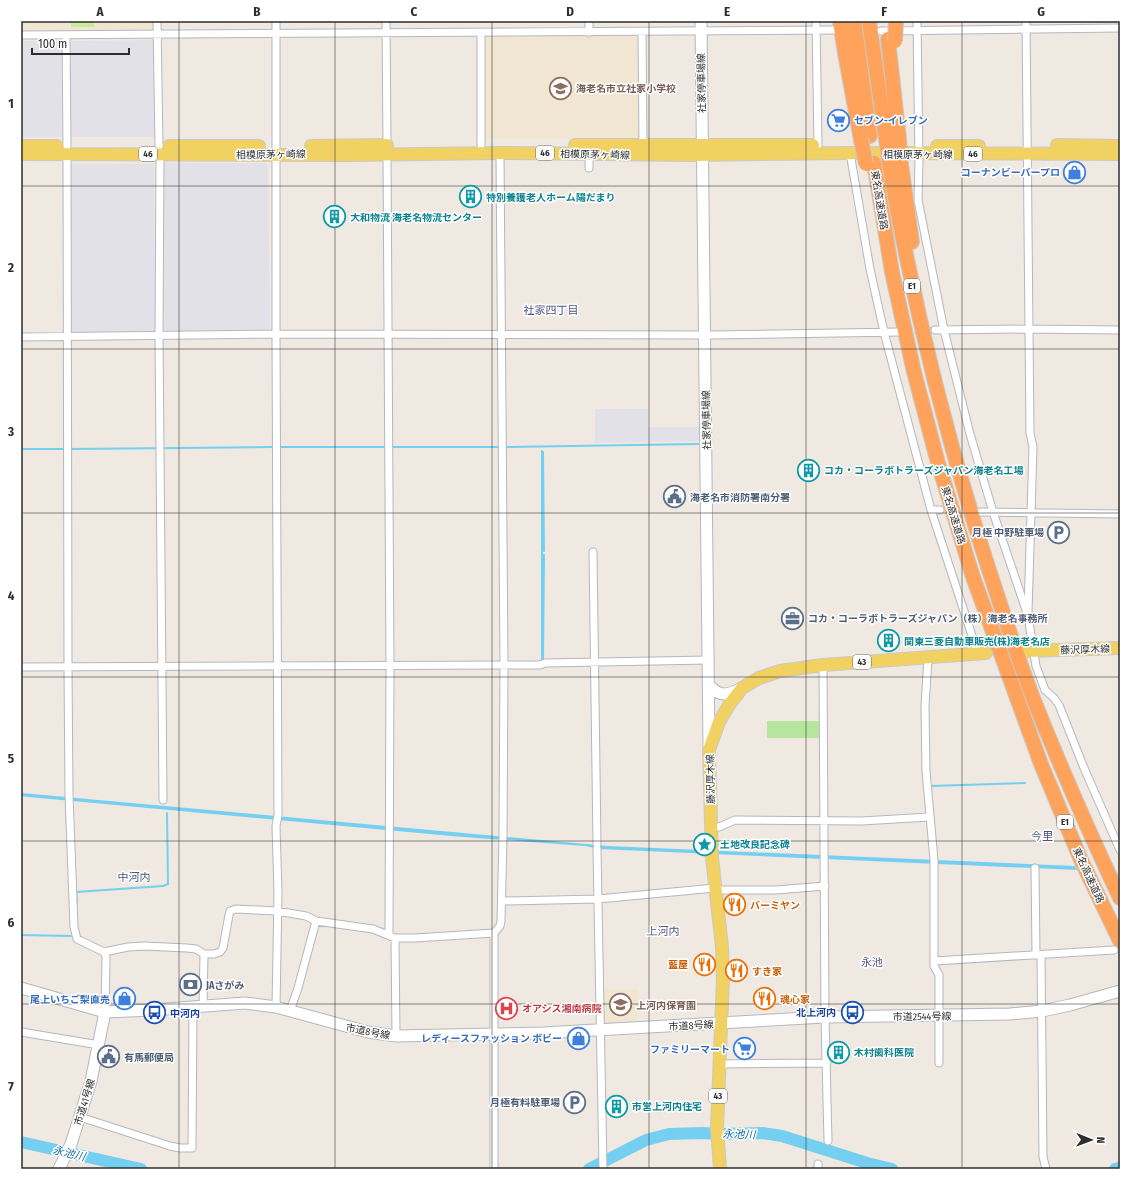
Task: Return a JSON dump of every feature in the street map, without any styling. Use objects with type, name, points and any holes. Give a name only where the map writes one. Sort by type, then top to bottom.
[{"type":"highway","name":"東名高速道路","points":[[854,21],[866,140],[870,163],[914,372],[938,463],[973,577],[1041,764],[1117,946]]},
{"type":"highway","name":"東名高速道路","points":[[869,21],[895,139],[895,163],[908,269],[925,345],[973,521],[1026,652],[1033,699],[1120,898]]},
{"type":"highway","points":[[895,139],[895,73],[887,33],[896,21]]},
{"type":"highway","points":[[839,26],[866,140]]},
{"type":"main road","name":"相模原茅ヶ崎線","points":[[21,154],[67,154],[159,150],[212,155],[275,150],[349,155],[387,149],[481,145],[643,146],[702,150],[850,153],[919,150],[1027,150],[1120,146]]},
{"type":"main road","name":"相模原茅ヶ崎線","points":[[387,149],[500,153],[589,154],[818,145],[919,150]]},
{"type":"main road","name":"相模原茅ヶ崎線","points":[[21,146],[67,154]]},
{"type":"main road","name":"相模原茅ヶ崎線","points":[[1027,150],[1120,154]]},
{"type":"main road","name":"藤沢厚木線","points":[[1026,652],[1120,648]]},
{"type":"main road","name":"藤沢厚木線","points":[[720,1169],[717,1128],[723,978],[722,947],[715,889],[711,827],[709,750],[714,734],[729,705],[742,688],[759,678],[772,673],[788,669],[823,665],[982,654]]},
{"type":"street","points":[[157,21],[163,800]]},
{"type":"street","points":[[276,21],[275,150],[278,667],[276,1007]]},
{"type":"street","points":[[386,21],[390,666],[389,827],[396,1036]]},
{"type":"street","points":[[589,21],[589,33]]},
{"type":"street","points":[[816,21],[818,145]]},
{"type":"street","points":[[917,21],[919,150],[918,200],[920,212],[944,330],[970,434],[992,512],[1028,616]]},
{"type":"street","points":[[1026,21],[1030,433],[1033,447],[1029,601],[1026,652],[1036,666],[1045,690],[1059,705],[1084,768],[1120,850]]},
{"type":"street","points":[[21,35],[589,33],[642,32],[701,26],[816,31],[839,26]]},
{"type":"street","name":"社家停車場線","points":[[701,26],[710,702],[709,750]]},
{"type":"street","points":[[887,33],[917,30],[1120,28]]},
{"type":"street","points":[[642,32],[643,146]]},
{"type":"street","points":[[481,33],[481,145]]},
{"type":"street","points":[[66,35],[68,667],[70,799],[75,933],[77,939],[104,952],[128,947],[160,946],[196,949],[204,954],[217,953],[223,948],[230,911],[233,909],[277,911],[306,916],[316,921],[373,929],[392,937],[415,938],[494,933]]},
{"type":"street","points":[[494,1169],[494,933],[500,926],[503,901],[504,665],[500,153]]},
{"type":"street","points":[[850,153],[870,269],[884,332],[931,510],[982,654]]},
{"type":"street","points":[[589,154],[589,168]]},
{"type":"street","points":[[935,330],[1029,328],[1120,330]]},
{"type":"street","points":[[21,337],[276,334],[388,336],[704,335],[898,332]]},
{"type":"street","points":[[931,510],[940,510]]},
{"type":"street","points":[[981,512],[1120,514]]},
{"type":"street","points":[[593,552],[603,1169]]},
{"type":"street","points":[[928,658],[925,706],[926,771],[934,862],[934,966],[939,976],[939,1063]]},
{"type":"street","points":[[21,667],[540,665],[545,663],[709,660]]},
{"type":"street","points":[[823,665],[825,1017],[828,1141]]},
{"type":"street","points":[[709,684],[717,692],[724,694],[732,693],[742,688]]},
{"type":"street","points":[[710,702],[721,709],[729,705]]},
{"type":"street","points":[[711,827],[719,827],[735,820],[824,821],[888,820],[930,817]]},
{"type":"street","points":[[1035,868],[1038,955],[1042,1011],[1043,1157],[1046,1169]]},
{"type":"street","points":[[503,901],[598,899],[715,889],[776,890],[825,886]]},
{"type":"street","points":[[290,1011],[298,988],[316,921]]},
{"type":"street","points":[[934,961],[1038,955],[1117,946]]},
{"type":"street","points":[[104,952],[106,957],[106,1012]]},
{"type":"street","points":[[80,1117],[170,1146],[192,1148],[198,1007],[204,954]]},
{"type":"street","name":"市道8号線","points":[[21,988],[106,1012],[198,1007],[245,1002],[276,1007],[368,1032],[396,1036],[543,1033],[721,1023]]},
{"type":"street","name":"市道2544号線","points":[[721,1023],[825,1017],[1004,1015],[1042,1011],[1120,991]]},
{"type":"street","name":"市道41号線","points":[[62,1164],[71,1144],[91,1081],[106,1012]]},
{"type":"street","points":[[21,1032],[100,1044]]},
{"type":"street","points":[[719,1064],[827,1063]]},
{"type":"shaded area","points":[[21,21],[152,21],[152,28],[150,30],[21,32]]},
{"type":"shaded area","name":"海老名市立社家小学校","points":[[485,35],[636,35],[639,39],[639,137],[637,139],[485,139],[483,37]]},
{"type":"shaded area","points":[[152,40],[155,43],[155,137],[70,137],[70,44],[73,41]]},
{"type":"shaded area","points":[[21,41],[59,41],[61,44],[62,137],[21,137]]},
{"type":"shaded area","points":[[165,163],[266,163],[268,165],[270,329],[268,331],[167,332],[164,329],[163,165]]},
{"type":"shaded area","points":[[71,164],[154,164],[155,332],[72,333]]},
{"type":"shaded area","points":[[595,409],[648,409],[648,427],[700,427],[700,441],[595,443]]},
{"type":"shaded area","name":"上河内保育園","points":[[603,989],[638,989],[638,1022],[604,1025]]},
{"type":"green space","points":[[71,21],[94,21],[94,27],[71,27]]},
{"type":"green space","points":[[767,721],[820,721],[820,738],[767,738]]},
{"type":"water","points":[[21,793],[608,846],[1075,866],[1077,870],[599,849],[585,846],[451,836],[29,797],[21,796]]},
{"type":"waterway","points":[[70,449],[506,447],[698,444]]},
{"type":"waterway","points":[[21,449],[65,449]]},
{"type":"waterway","points":[[542,451],[542,661]]},
{"type":"waterway","points":[[543,452],[544,551]]},
{"type":"waterway","points":[[543,660],[544,555]]},
{"type":"waterway","points":[[931,786],[1025,783]]},
{"type":"waterway","points":[[77,902],[76,892],[163,886],[168,884],[167,813]]},
{"type":"waterway","points":[[21,935],[71,936]]},
{"type":"waterway","name":"永池川","points":[[589,1169],[646,1140],[669,1134],[702,1133],[762,1133],[782,1136],[867,1163],[892,1169]]},
{"type":"waterway","name":"永池川","points":[[21,1142],[141,1169]]},
{"type":"waterway","name":"永池川","points":[[1115,1169],[1120,1168]]},
{"type":"tunnel","points":[[904,332],[935,330]]},
{"type":"place","name":"海老名市立社家小学校","points":[[561,88]]},
{"type":"place","name":"セブン-イレブン","points":[[838,120]]},
{"type":"place","name":"コーナンビーバープロ","points":[[1075,172]]},
{"type":"place","name":"特別養護老人ホーム陽だまり","points":[[471,197]]},
{"type":"place","name":"大和物流 海老名物流センター","points":[[335,217]]},
{"type":"place","name":"コカ・コーラボトラーズジャパン海老名工場","points":[[809,470]]},
{"type":"place","name":"海老名市消防署南分署","points":[[675,497]]},
{"type":"place","name":"月極 中野駐車場","points":[[1059,532]]},
{"type":"place","name":"コカ・コーラボトラーズジャパン（株）海老名事務所","points":[[792,618]]},
{"type":"place","name":"関東三菱自動車販売(株)海老名店","points":[[888,641]]},
{"type":"place","name":"土地改良記念碑","points":[[705,844]]},
{"type":"place","name":"バーミヤン","points":[[735,905]]},
{"type":"place","name":"藍屋","points":[[704,964]]},
{"type":"place","name":"すき家","points":[[736,971]]},
{"type":"place","name":"JAさがみ","points":[[191,985]]},
{"type":"place","name":"尾上いちご梨直売","points":[[125,999]]},
{"type":"place","name":"魂心家","points":[[765,999]]},
{"type":"place","name":"上河内保育園","points":[[621,1005]]},
{"type":"place","name":"オアシス湘南病院","points":[[507,1008]]},
{"type":"place","name":"北上河内","points":[[852,1012]]},
{"type":"place","name":"中河内","points":[[155,1013]]},
{"type":"place","name":"レディースファッション ボビー","points":[[578,1038]]},
{"type":"place","name":"ファミリーマート","points":[[745,1049]]},
{"type":"place","name":"木村歯科医院","points":[[838,1052]]},
{"type":"place","name":"有馬郵便局","points":[[108,1057]]},
{"type":"place","name":"月極有料駐車場","points":[[575,1102]]},
{"type":"place","name":"市営上河内住宅","points":[[616,1106]]},
{"type":"district","name":"社家四丁目","points":[[551,310]]},
{"type":"district","name":"今里","points":[[1042,836]]},
{"type":"district","name":"中河内","points":[[134,877]]},
{"type":"district","name":"上河内","points":[[663,931]]},
{"type":"district","name":"永池","points":[[872,962]]}]
